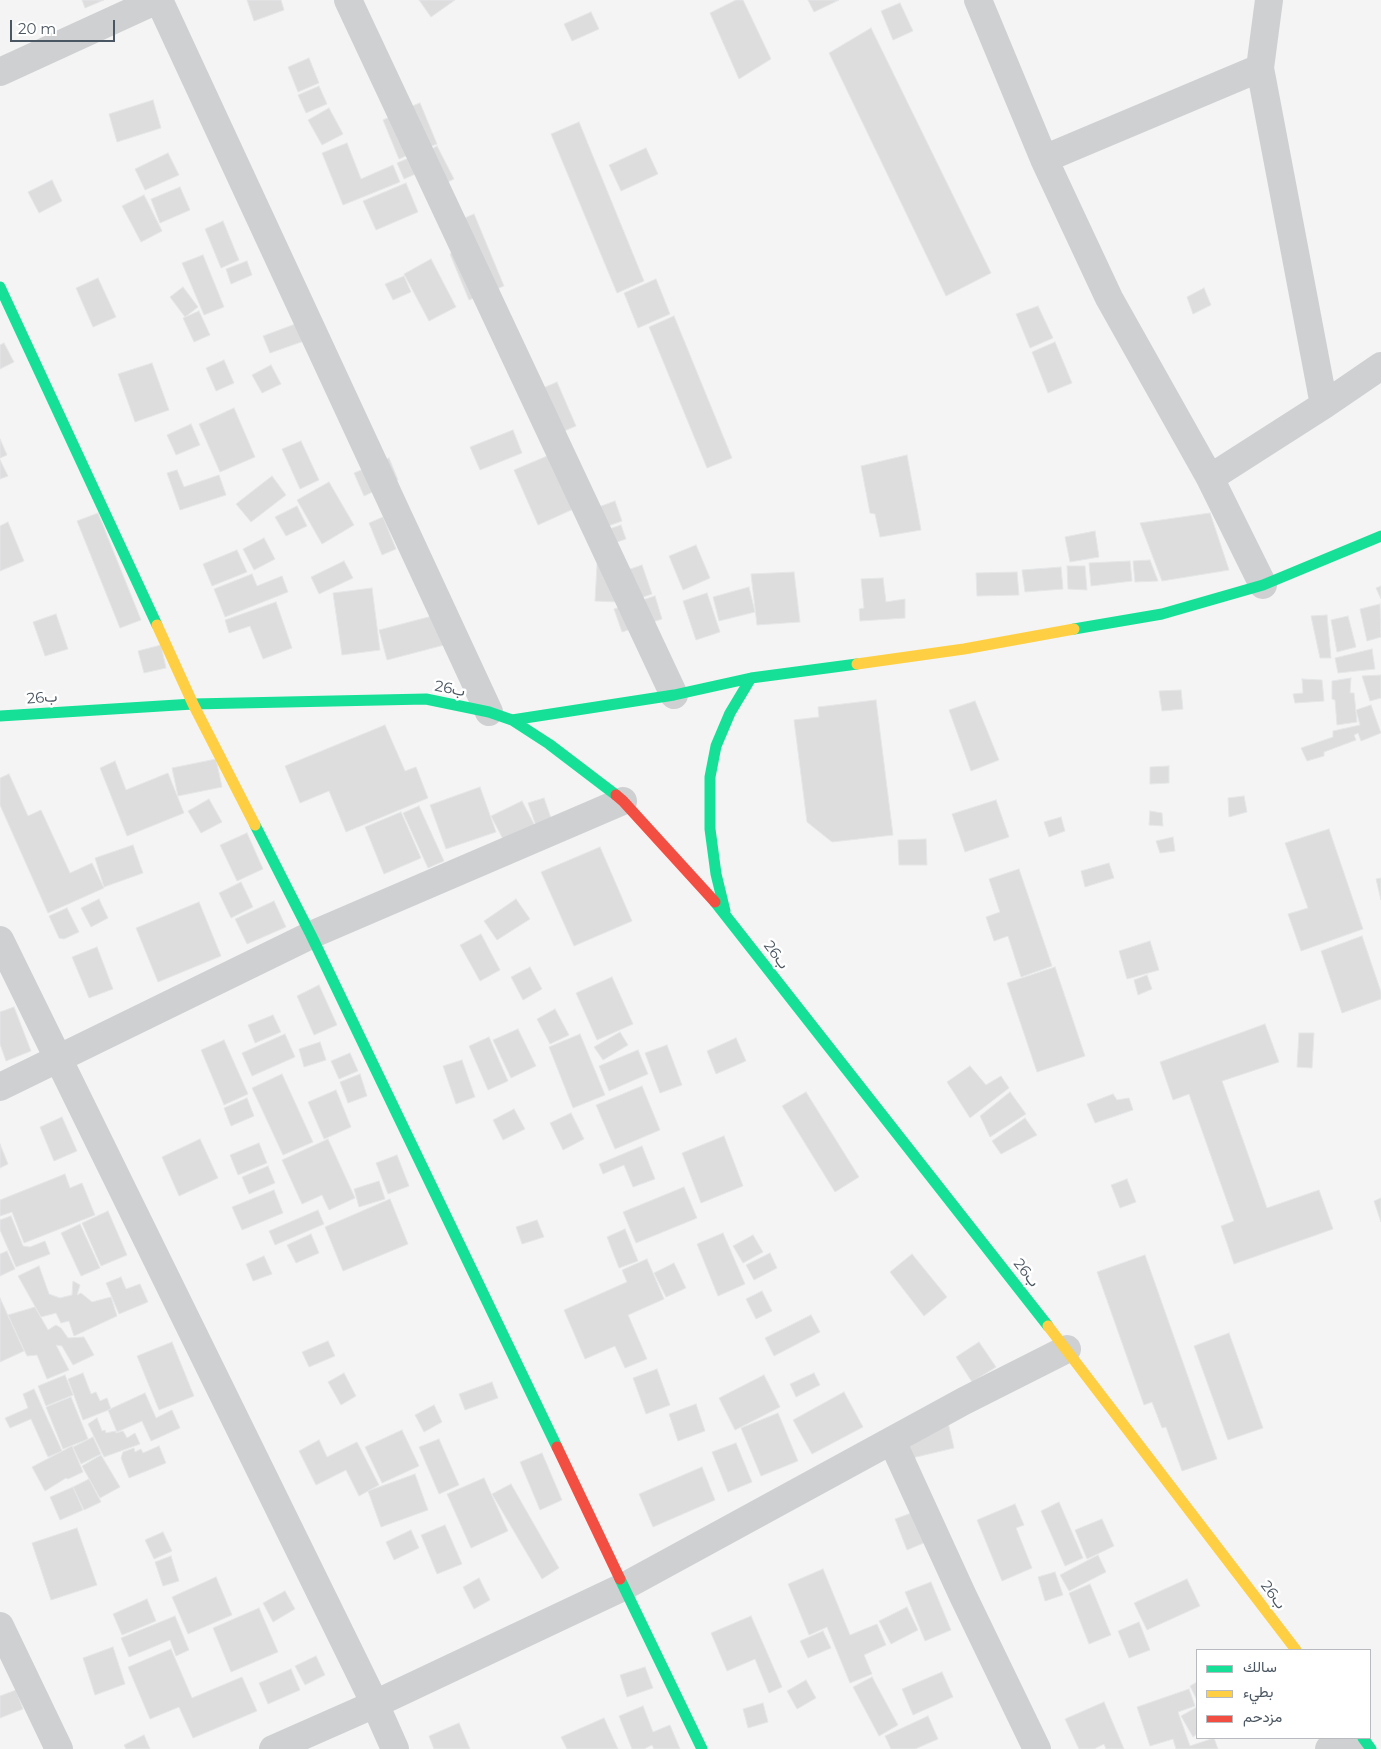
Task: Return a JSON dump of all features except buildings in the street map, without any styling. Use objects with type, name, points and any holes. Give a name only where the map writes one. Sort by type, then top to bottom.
[{"type":"main road","points":[[0,288],[193,704],[311,935],[702,1749]]},
{"type":"main road","points":[[501,716],[674,695],[750,678],[964,649],[1162,614],[1263,585],[1381,536]]},
{"type":"main road","points":[[726,913],[716,874],[710,829],[710,777],[716,746],[730,713],[750,678]]},
{"type":"main road","name":"26ب","points":[[0,716],[193,704],[426,699],[501,716],[549,744],[623,801],[726,913],[788,998],[1066,1349],[1295,1649]]},
{"type":"street","points":[[0,72],[158,0],[501,716]]},
{"type":"street","points":[[348,0],[674,695]]},
{"type":"street","points":[[978,0],[1044,159],[1110,298],[1210,478],[1263,585]]},
{"type":"street","points":[[1269,0],[1260,68],[1324,405]]},
{"type":"street","points":[[1044,159],[1260,68]]},
{"type":"street","points":[[1210,478],[1381,366]]},
{"type":"street","points":[[0,1086],[311,935],[623,801]]},
{"type":"street","points":[[0,940],[375,1704],[395,1749]]},
{"type":"street","points":[[273,1749],[375,1704],[625,1586],[964,1401],[1066,1349]]},
{"type":"street","points":[[892,1440],[963,1596],[1037,1749]]},
{"type":"street","points":[[0,1626],[59,1749]]},
{"type":"street","points":[[1329,1749],[1354,1739]]},
{"type":"traffic: fast","points":[[0,287],[157,625]]},
{"type":"traffic: fast","points":[[1074,629],[1162,614],[1263,585],[1381,536]]},
{"type":"traffic: fast","points":[[512,720],[674,695],[751,678],[857,664]]},
{"type":"traffic: fast","points":[[725,911],[716,874],[710,829],[710,777],[716,746],[730,713],[751,678]]},
{"type":"traffic: fast","points":[[0,716],[193,704],[426,699],[489,712],[512,720],[549,744],[616,795]]},
{"type":"traffic: fast","points":[[255,825],[311,935],[557,1447]]},
{"type":"traffic: fast","points":[[715,902],[1048,1326]]},
{"type":"traffic: fast","points":[[620,1579],[702,1749]]},
{"type":"traffic: fast","points":[[1364,1739],[1371,1749]]},
{"type":"traffic: slow","points":[[157,625],[193,704],[255,825]]},
{"type":"traffic: slow","points":[[857,664],[964,649],[1074,629]]},
{"type":"traffic: slow","points":[[1048,1326],[1295,1649]]},
{"type":"traffic: jam","points":[[616,795],[715,902]]},
{"type":"traffic: jam","points":[[557,1447],[620,1579]]}]
